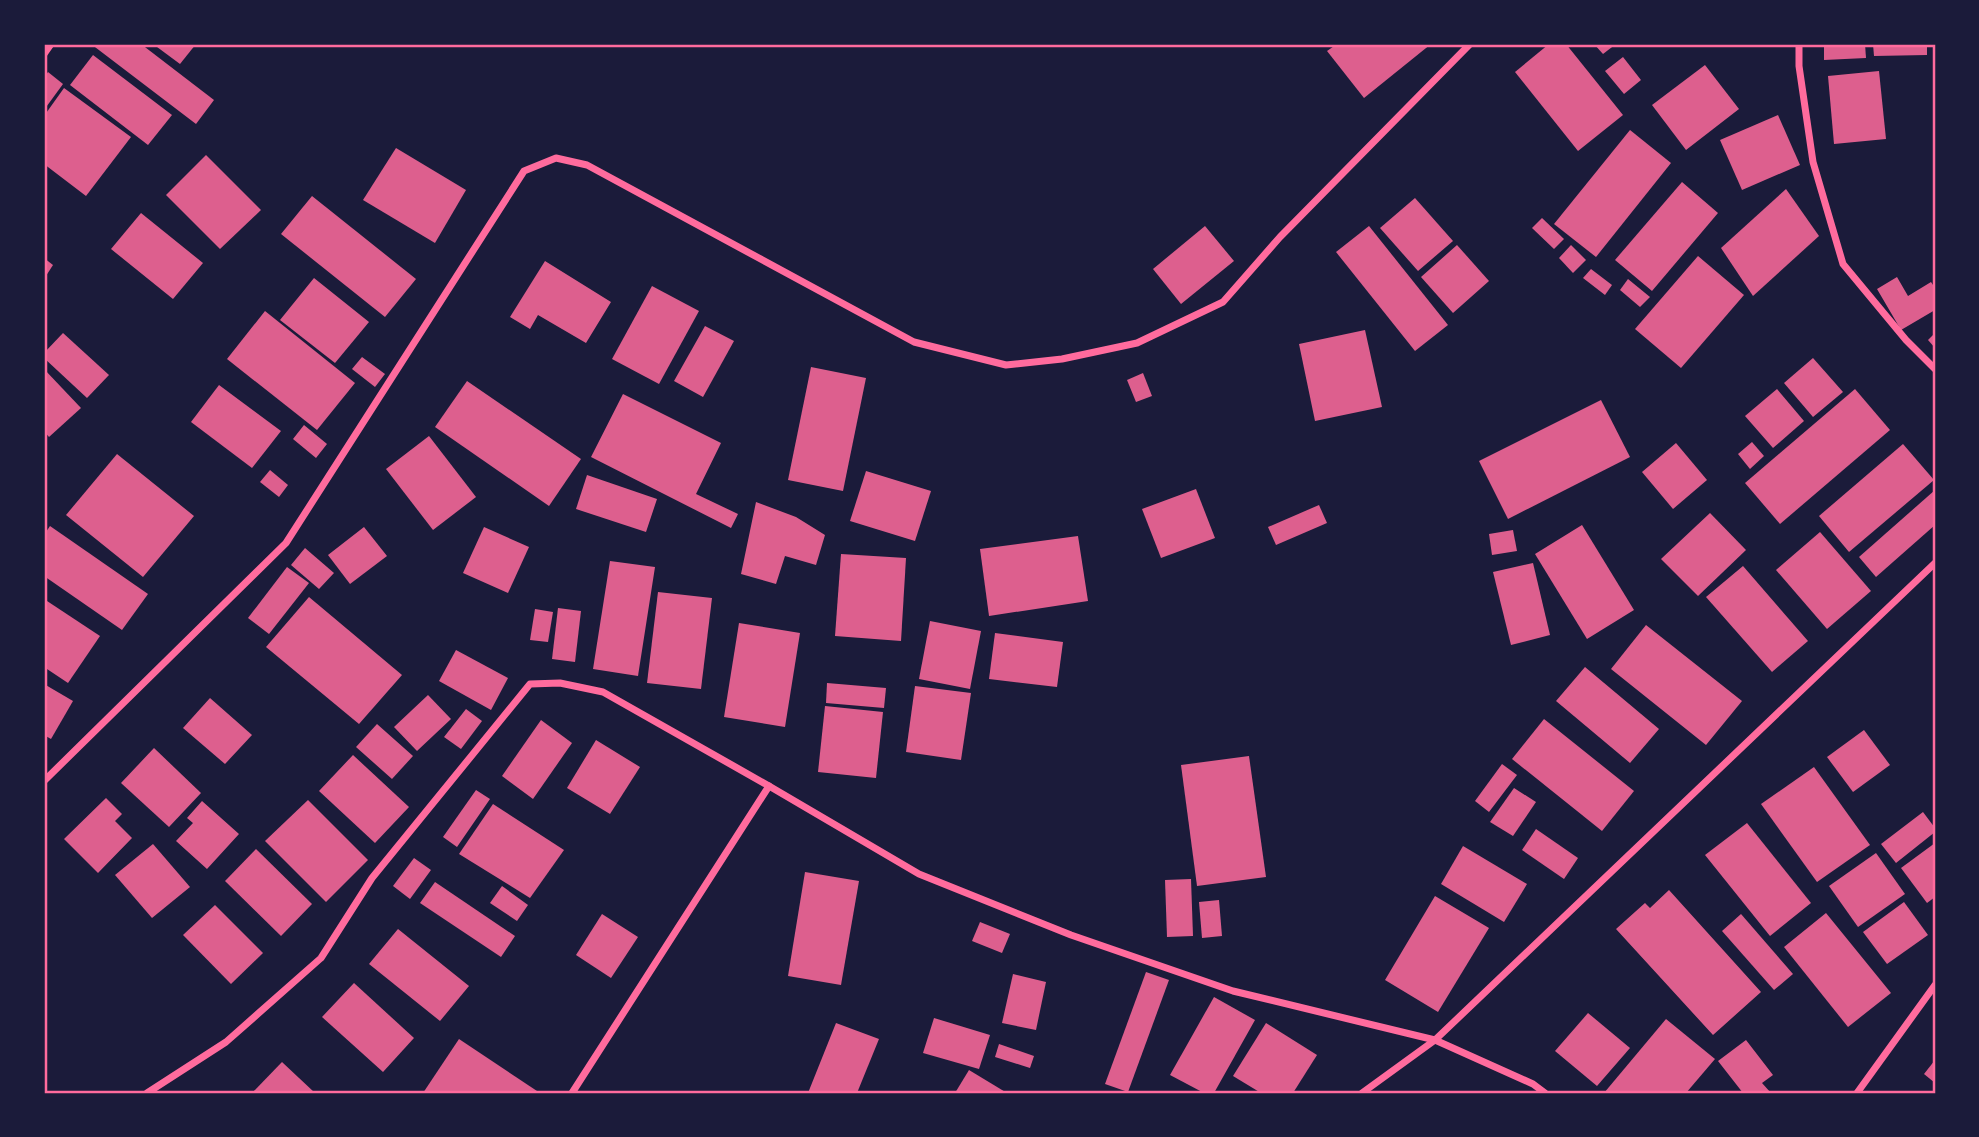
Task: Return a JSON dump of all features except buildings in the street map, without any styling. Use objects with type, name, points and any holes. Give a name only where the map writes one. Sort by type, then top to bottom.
[{"type":"street","points":[[44,54],[51,44]]},
{"type":"street","points":[[44,781],[286,543],[524,172],[556,158],[587,165],[914,342],[1006,365],[1062,359],[1138,343],[1223,302],[1280,237],[1470,44]]},
{"type":"street","points":[[1799,44],[1798,66],[1813,162],[1843,264],[1906,340],[1935,369]]},
{"type":"street","points":[[1362,1093],[1435,1040],[1935,563]]},
{"type":"street","points":[[147,1093],[226,1042],[321,958],[372,878],[530,684],[560,683],[604,692],[919,874],[1071,935],[1233,991],[1435,1040],[1533,1084],[1545,1093]]},
{"type":"street","points":[[572,1093],[769,786]]},
{"type":"street","points":[[1857,1093],[1935,985]]}]
